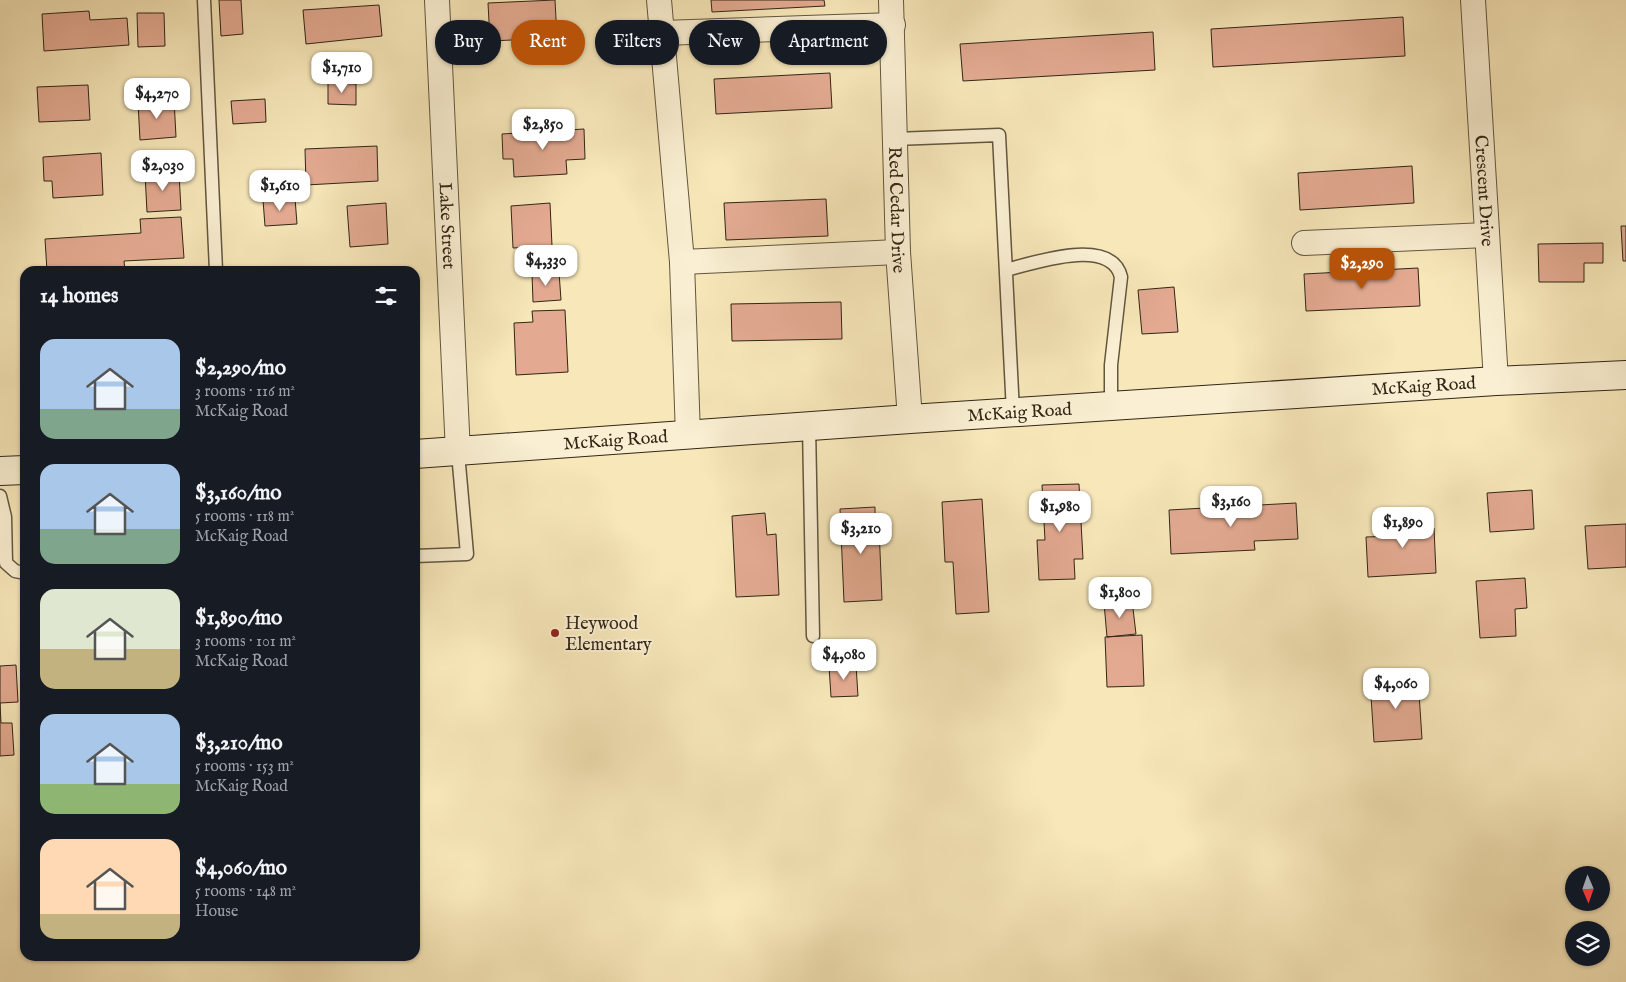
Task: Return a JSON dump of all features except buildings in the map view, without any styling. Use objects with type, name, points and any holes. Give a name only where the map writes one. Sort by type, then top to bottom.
[{"type":"street","name":"Lake Street","points":[[437,0],[458,453]]},
{"type":"street","points":[[659,0],[661,20]]},
{"type":"street","name":"Red Cedar Drive","points":[[891,0],[898,252],[910,419]]},
{"type":"street","name":"Crescent Drive","points":[[1473,0],[1496,381]]},
{"type":"street","points":[[679,32],[893,25]]},
{"type":"street","points":[[665,65],[682,262],[688,436]]},
{"type":"street","points":[[1304,243],[1487,235]]},
{"type":"street","points":[[682,262],[898,252]]},
{"type":"street","name":"McKaig Road","points":[[420,454],[458,453],[1013,412],[1496,381],[1626,375]]},
{"type":"street","points":[[0,472],[20,470]]},
{"type":"lane","points":[[204,0],[216,266]]},
{"type":"lane","points":[[895,139],[999,135],[1013,412]]},
{"type":"lane","points":[[1006,270],[1049,257],[1096,255],[1107,258],[1119,270],[1121,277],[1111,365],[1111,406]]},
{"type":"lane","points":[[809,426],[813,636]]},
{"type":"lane","points":[[420,556],[467,554],[458,453]]},
{"type":"lane","points":[[0,496],[4,517],[6,563],[15,571],[20,572]]},
{"type":"place","name":"Heywood Elementary","points":[[555,633]]}]
